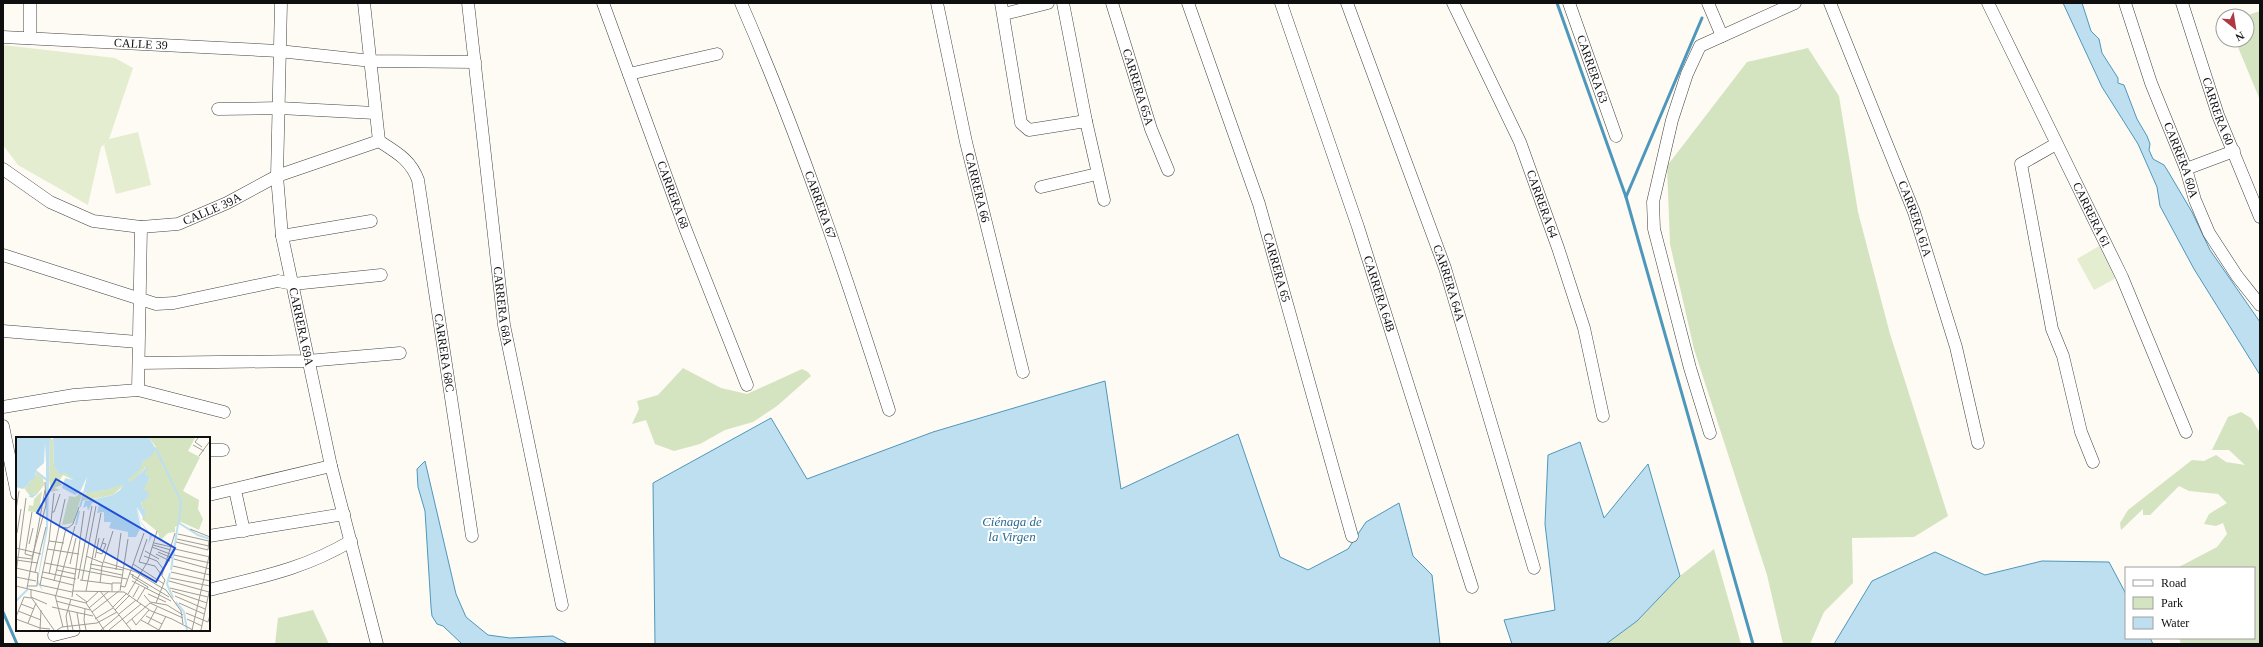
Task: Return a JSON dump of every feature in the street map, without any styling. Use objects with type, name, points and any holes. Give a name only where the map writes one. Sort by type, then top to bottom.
[{"type":"street","points":[[30,3],[30,38]]},
{"type":"street","name":"CARRERA 69A","points":[[280,3],[277,176],[282,236],[293,284],[307,361],[331,466],[377,644]]},
{"type":"street","points":[[364,3],[372,62],[379,141]]},
{"type":"street","name":"CARRERA 68A","points":[[468,3],[504,325],[562,604]]},
{"type":"street","name":"CARRERA 68","points":[[603,3],[684,228],[747,385]]},
{"type":"street","name":"CARRERA 67","points":[[741,3],[771,72],[842,262],[889,410]]},
{"type":"street","name":"CARRERA 66","points":[[938,3],[966,142],[1023,372]]},
{"type":"street","points":[[1048,3],[1003,8],[1021,122],[1024,127],[1029,130],[1086,120]]},
{"type":"street","points":[[1063,3],[1097,174],[1104,200]]},
{"type":"street","name":"CARRERA 65A","points":[[1112,3],[1152,129],[1168,170]]},
{"type":"street","name":"CARRERA 65","points":[[1188,3],[1259,204],[1352,536]]},
{"type":"street","name":"CARRERA 64B","points":[[1281,3],[1358,228],[1472,587]]},
{"type":"street","name":"CARRERA 64A","points":[[1347,3],[1445,268],[1534,568]]},
{"type":"street","name":"CARRERA 64","points":[[1453,3],[1520,142],[1558,248],[1584,328],[1603,416]]},
{"type":"street","name":"CARRERA 63","points":[[1569,3],[1616,136]]},
{"type":"street","points":[[1708,3],[1722,36]]},
{"type":"street","points":[[1710,433],[1690,368],[1654,229],[1652,202],[1672,120],[1695,55],[1700,46],[1795,3]]},
{"type":"street","name":"CARRERA 61A","points":[[1830,3],[1914,212],[1956,347],[1978,443]]},
{"type":"street","name":"CARRERA 61","points":[[1988,3],[2122,277],[2186,432]]},
{"type":"street","name":"CARRERA 60A","points":[[2125,3],[2151,83],[2186,169],[2194,200],[2209,233],[2237,276],[2260,305]]},
{"type":"street","name":"CARRERA 60","points":[[2182,3],[2211,95],[2260,217]]},
{"type":"street","name":"CALLE 39","points":[[3,37],[279,51],[372,62],[475,62]]},
{"type":"street","points":[[629,74],[717,54]]},
{"type":"street","points":[[218,109],[279,108],[376,113]]},
{"type":"street","name":"CALLE 39A","points":[[3,169],[50,202],[93,221],[141,227],[178,224],[227,203],[277,176],[379,141]]},
{"type":"street","name":"CARRERA 68C","points":[[379,141],[399,154],[414,169],[418,180],[472,536]]},
{"type":"street","points":[[2056,144],[2021,164],[2052,329],[2063,356],[2081,432],[2093,462]]},
{"type":"street","points":[[2186,169],[2234,150]]},
{"type":"street","points":[[1041,187],[1097,174]]},
{"type":"street","points":[[282,236],[371,222]]},
{"type":"street","points":[[138,390],[141,227]]},
{"type":"street","points":[[3,255],[156,304],[174,303],[278,281],[293,284],[381,275]]},
{"type":"street","points":[[3,331],[138,342]]},
{"type":"street","points":[[139,363],[307,361],[400,353]]},
{"type":"street","points":[[3,407],[74,395],[138,390],[224,412]]},
{"type":"street","points":[[3,426],[16,490]]},
{"type":"street","points":[[210,450],[222,450]]},
{"type":"street","points":[[210,495],[331,466]]},
{"type":"street","points":[[235,490],[244,531]]},
{"type":"street","points":[[210,536],[344,514]]},
{"type":"street","points":[[210,590],[288,570],[323,557],[351,541]]},
{"type":"street","points":[[55,636],[71,631]]},
{"type":"green space","points":[[2260,11],[2260,100],[2238,48],[2255,48],[2255,13]]},
{"type":"green space","points":[[3,45],[115,58],[133,68],[109,139],[138,132],[151,185],[116,194],[104,145],[107,142],[101,147],[88,205],[18,165],[3,145]]},
{"type":"green space","points":[[1808,48],[1839,96],[1858,212],[1890,334],[1948,516],[1914,537],[1852,538],[1853,583],[1824,612],[1810,644],[1783,644],[1767,575],[1694,349],[1670,244],[1667,166],[1747,62]]},
{"type":"green space","points":[[2099,246],[2116,278],[2094,290],[2077,259]]},
{"type":"green space","points":[[683,368],[721,388],[747,394],[802,369],[808,372],[811,376],[777,406],[753,422],[725,430],[700,444],[674,451],[655,444],[646,420],[632,424],[639,409],[637,401],[658,395]]},
{"type":"green space","points":[[2241,412],[2251,418],[2260,433],[2260,644],[2181,644],[2179,639],[2255,639],[2255,567],[2179,567],[2217,547],[2227,534],[2223,523],[2216,526],[2204,524],[2209,514],[2227,503],[2218,494],[2189,491],[2179,486],[2150,515],[2143,515],[2143,509],[2121,530],[2120,523],[2128,510],[2192,460],[2204,461],[2216,455],[2226,462],[2245,465],[2229,450],[2212,450],[2228,417]]},
{"type":"green space","points":[[1714,549],[1741,644],[1606,644],[1637,621],[1680,576]]},
{"type":"green space","points":[[313,610],[329,644],[275,644],[278,618]]},
{"type":"water","points":[[2063,3],[2082,3],[2091,31],[2099,39],[2102,53],[2118,78],[2118,83],[2124,85],[2137,119],[2147,136],[2150,144],[2149,150],[2153,159],[2164,165],[2192,212],[2210,250],[2260,322],[2260,375],[2194,269],[2160,206],[2157,187],[2138,144],[2102,87]]},
{"type":"water","name":"Ciénaga de la Virgen","points":[[1105,381],[1121,489],[1238,434],[1280,557],[1308,570],[1348,549],[1366,522],[1399,503],[1413,556],[1432,575],[1440,644],[655,644],[653,483],[771,418],[807,479],[933,432]]},
{"type":"water","points":[[1580,442],[1604,518],[1648,464],[1680,576],[1637,621],[1606,644],[1512,644],[1504,620],[1555,610],[1545,524],[1548,455]]},
{"type":"water","points":[[425,461],[456,594],[466,617],[488,635],[510,638],[553,636],[568,644],[462,644],[443,626],[437,624],[432,616],[425,511],[418,487],[417,469]]},
{"type":"water","points":[[1935,552],[1985,575],[2042,561],[2109,562],[2125,592],[2125,639],[2150,639],[2153,644],[1834,644],[1872,581]]},
{"type":"waterway","points":[[1557,3],[1626,197],[1753,644]]},
{"type":"waterway","points":[[1626,197],[1702,18]]},
{"type":"waterway","points":[[3,612],[17,644]]}]
